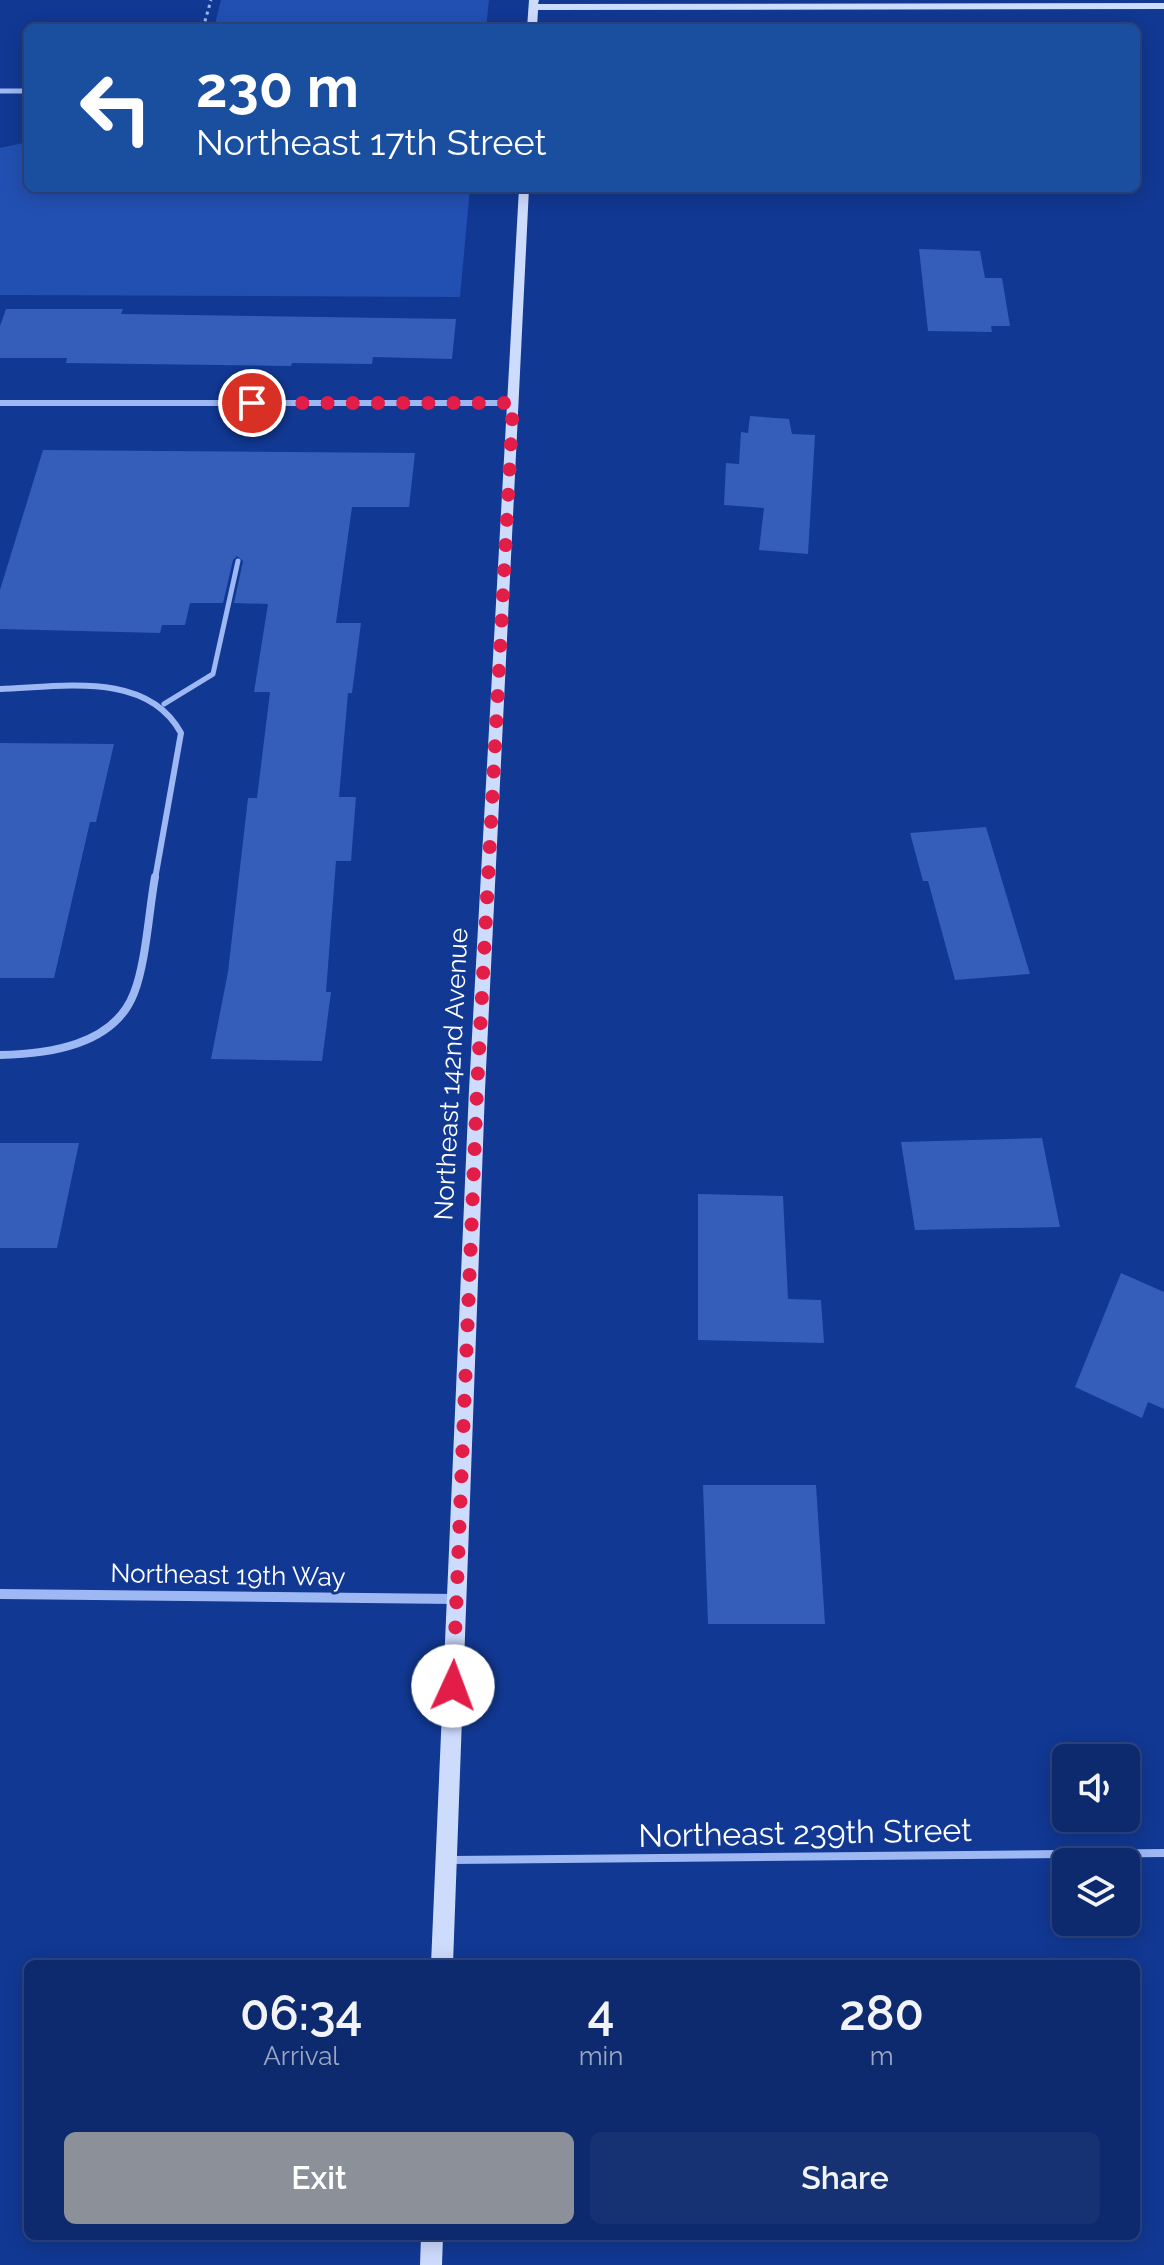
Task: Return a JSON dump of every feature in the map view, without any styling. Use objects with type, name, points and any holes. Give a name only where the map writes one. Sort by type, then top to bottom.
[{"type":"main road","points":[[532,24],[534,4],[1081,3],[1164,6]]},
{"type":"main road","name":"Northeast 142nd Avenue","points":[[442,1960],[477,1090],[524,192]]},
{"type":"main road","points":[[431,2265],[432,2240]]},
{"type":"street","points":[[0,91],[24,91]]},
{"type":"street","points":[[0,403],[513,403]]},
{"type":"street","points":[[0,689],[116,689],[150,696],[173,712],[181,733],[134,994],[121,1015],[100,1033],[59,1052],[0,1055]]},
{"type":"street","name":"Northeast 19th Way","points":[[0,1594],[456,1599]]},
{"type":"lane","points":[[164,704],[213,674],[238,561]]},
{"type":"lane","name":"Northeast 239th Street","points":[[446,1860],[1164,1853]]},
{"type":"path","points":[[204,24],[211,0]]},
{"type":"shaded area","points":[[221,0],[489,0],[486,24],[215,24]]},
{"type":"shaded area","points":[[24,143],[24,192],[470,192],[460,297],[0,295],[0,148]]},
{"type":"building","points":[[919,249],[980,251],[985,278],[1002,278],[1010,326],[991,326],[992,332],[928,331]]},
{"type":"building","points":[[6,309],[123,309],[121,314],[456,319],[452,359],[373,357],[372,364],[292,363],[291,366],[66,363],[67,358],[0,358],[0,326]]},
{"type":"building","points":[[750,416],[789,419],[792,434],[815,435],[808,554],[759,550],[764,508],[724,505],[726,463],[739,464],[741,432],[748,433]]},
{"type":"building","points":[[43,450],[415,453],[409,507],[352,507],[336,623],[361,623],[352,693],[348,693],[339,797],[356,797],[351,861],[336,861],[326,992],[331,992],[322,1061],[211,1059],[228,972],[248,798],[257,798],[270,692],[254,692],[268,604],[234,603],[243,561],[237,556],[233,560],[223,603],[190,603],[185,625],[162,625],[160,633],[0,629],[0,590]]},
{"type":"building","points":[[0,743],[114,744],[96,822],[90,822],[54,978],[0,978]]},
{"type":"building","points":[[986,827],[1030,974],[955,980],[928,881],[923,881],[910,833]]},
{"type":"building","points":[[1042,1138],[1060,1227],[915,1230],[901,1142]]},
{"type":"building","points":[[0,1143],[79,1143],[57,1248],[0,1248]]},
{"type":"building","points":[[698,1194],[783,1196],[788,1299],[821,1300],[824,1343],[698,1340]]},
{"type":"building","points":[[1121,1273],[1164,1292],[1164,1409],[1148,1402],[1142,1418],[1075,1387]]},
{"type":"building","points":[[703,1485],[816,1485],[825,1624],[708,1624]]},
{"type":"route","points":[[252,403],[513,403],[477,1090],[453,1686]]}]
